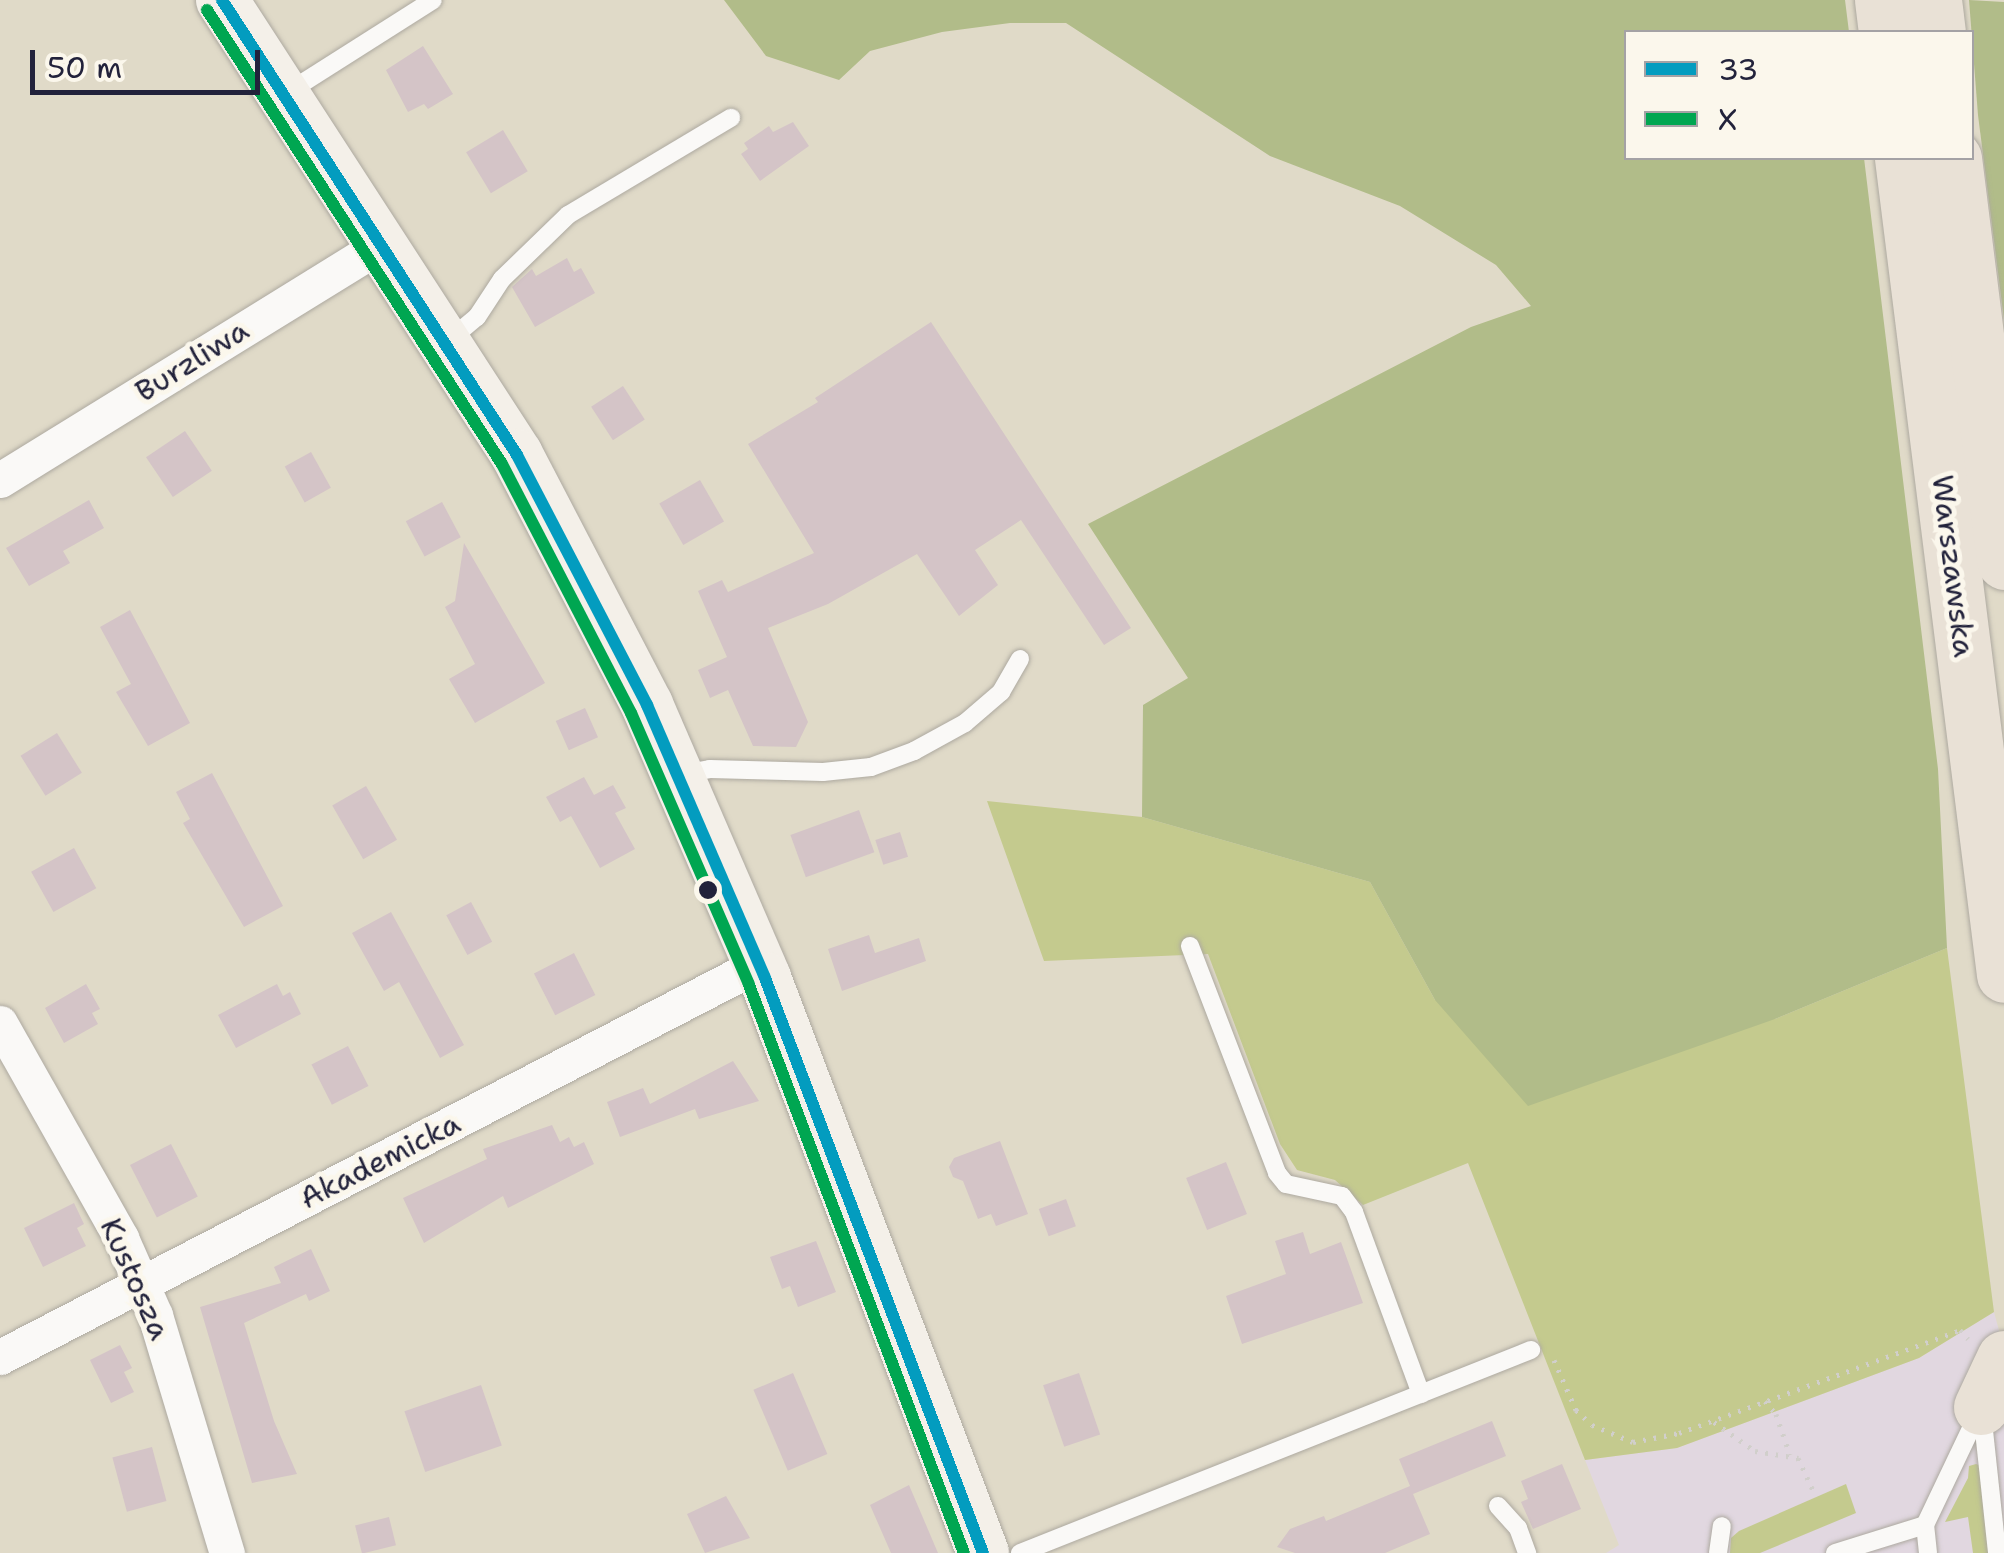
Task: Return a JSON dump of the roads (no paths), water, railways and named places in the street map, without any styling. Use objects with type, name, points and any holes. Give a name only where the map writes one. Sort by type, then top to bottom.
[{"type":"main road","points":[[1882,0],[1886,30]]},
{"type":"main road","points":[[1934,0],[1938,30]]},
{"type":"main road","name":"Warszawska","points":[[1902,160],[2004,975]]},
{"type":"main road","name":"Warszawska","points":[[1954,160],[2004,562]]},
{"type":"street","points":[[222,0],[384,243],[517,454],[584,579],[677,775],[759,964],[983,1553]]},
{"type":"street","name":"Burzliwa","points":[[0,480],[384,243]]},
{"type":"street","name":"Akademicka","points":[[0,1357],[759,964]]},
{"type":"street","name":"Kustosza","points":[[0,1023],[155,1315],[227,1553]]},
{"type":"lane","points":[[285,94],[433,0]]},
{"type":"lane","points":[[447,343],[478,317],[502,280],[568,216],[731,118]]},
{"type":"lane","points":[[677,775],[710,769],[823,772],[871,767],[914,751],[966,722],[1001,692],[1020,659]]},
{"type":"lane","points":[[1190,946],[1277,1174],[1286,1184],[1342,1196],[1354,1212],[1420,1394]]},
{"type":"lane","points":[[1020,1553],[1532,1350]]},
{"type":"lane","points":[[1928,1553],[1925,1526],[1995,1379]]},
{"type":"lane","points":[[1995,1379],[1998,1553]]},
{"type":"lane","points":[[1498,1506],[1518,1528],[1527,1553]]},
{"type":"lane","points":[[1718,1553],[1722,1526]]},
{"type":"lane","points":[[1835,1553],[1925,1526]]}]
